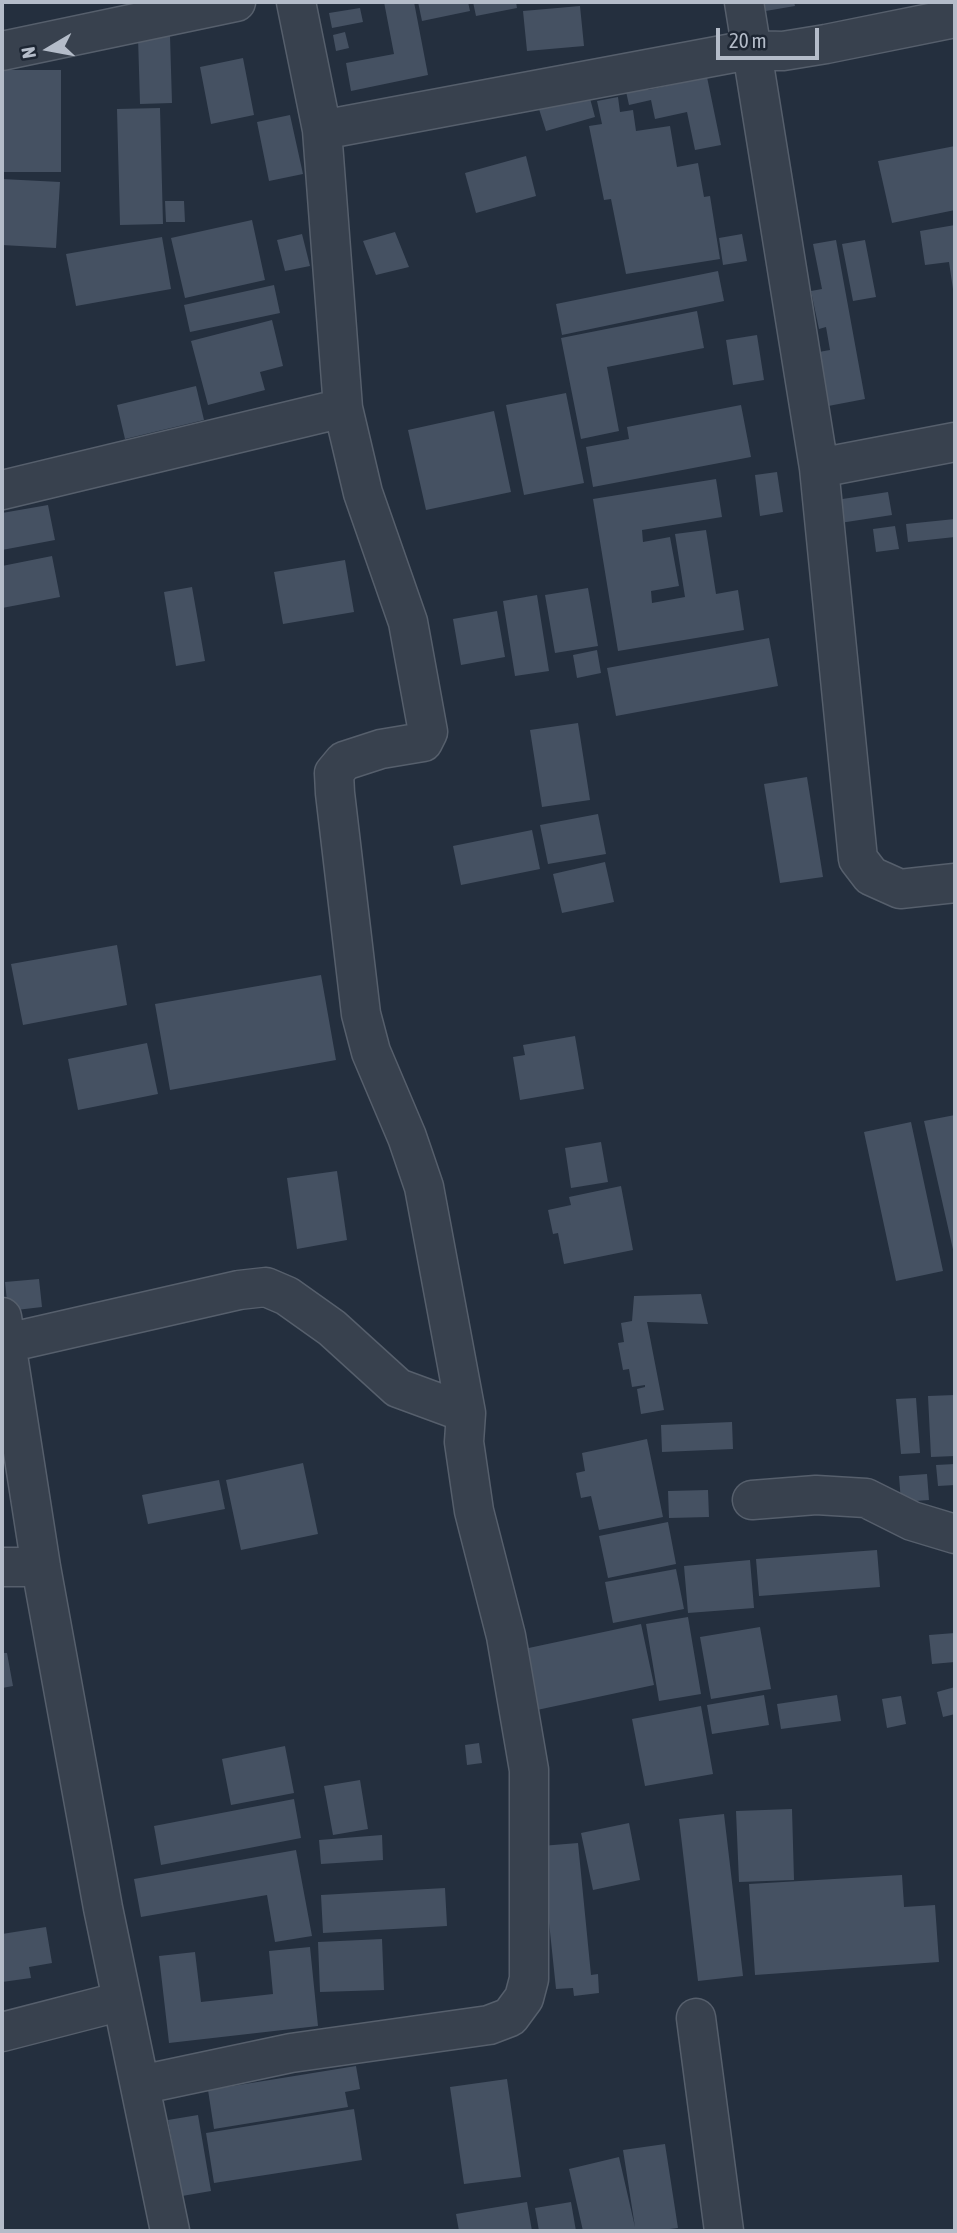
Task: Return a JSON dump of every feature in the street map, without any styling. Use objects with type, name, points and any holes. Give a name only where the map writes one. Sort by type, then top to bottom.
[{"type":"street","points":[[2,51],[236,2]]},
{"type":"street","points":[[140,2085],[291,2053],[489,2025],[510,2017],[524,1998],[529,1979],[529,1770],[506,1636],[474,1511],[464,1442],[466,1413],[424,1187],[407,1137],[371,1052],[361,1014],[334,773],[344,761],[381,749],[423,742],[428,732],[408,622],[363,493],[343,408],[322,130],[296,2]]},
{"type":"street","points":[[744,2],[749,50],[819,468],[858,859],[871,876],[900,889],[955,883]]},
{"type":"street","points":[[322,130],[749,50],[783,51],[816,46],[955,18]]},
{"type":"street","points":[[2,490],[343,408]]},
{"type":"street","points":[[819,468],[955,442]]},
{"type":"street","points":[[170,2231],[122,2001],[41,1567],[4,1330],[266,1287],[287,1296],[332,1328],[398,1388],[466,1413]]},
{"type":"street","points":[[752,1500],[816,1495],[866,1498],[912,1521],[955,1534]]},
{"type":"street","points":[[2,1567],[41,1567]]},
{"type":"street","points":[[2,2032],[122,2001]]},
{"type":"street","points":[[696,2018],[723,2231]]},
{"type":"building","points":[[384,2],[414,2],[428,75],[351,91],[346,63],[394,54]]},
{"type":"building","points":[[418,2],[468,2],[470,11],[422,21]]},
{"type":"building","points":[[473,2],[516,2],[517,8],[476,16]]},
{"type":"building","points":[[752,2],[794,2],[795,6],[754,13]]},
{"type":"building","points":[[580,6],[584,46],[527,51],[523,11]]},
{"type":"building","points":[[360,8],[363,22],[332,28],[329,13]]},
{"type":"building","points":[[345,32],[349,48],[336,51],[333,35]]},
{"type":"building","points":[[170,36],[172,103],[140,104],[138,37]]},
{"type":"building","points":[[243,58],[254,115],[211,124],[200,67]]},
{"type":"building","points":[[2,70],[61,70],[61,172],[2,172]]},
{"type":"building","points":[[707,77],[721,145],[695,150],[687,112],[655,119],[651,100],[629,105],[625,87],[646,83],[648,90]]},
{"type":"building","points":[[588,91],[595,117],[546,131],[538,106]]},
{"type":"building","points":[[618,97],[620,112],[633,110],[636,131],[670,126],[677,167],[698,163],[704,197],[710,196],[720,259],[626,274],[611,199],[604,200],[589,126],[602,124],[597,101]]},
{"type":"building","points":[[160,108],[163,224],[120,225],[117,109]]},
{"type":"building","points":[[290,115],[303,174],[269,181],[257,122]]},
{"type":"building","points":[[955,146],[955,210],[892,223],[878,161]]},
{"type":"building","points":[[526,156],[536,196],[476,213],[465,173]]},
{"type":"building","points":[[2,179],[60,182],[56,248],[2,245]]},
{"type":"building","points":[[165,201],[184,201],[185,222],[166,222]]},
{"type":"building","points":[[252,220],[265,280],[185,298],[171,238]]},
{"type":"building","points":[[955,225],[954,296],[949,262],[925,265],[920,231]]},
{"type":"building","points":[[395,232],[409,267],[376,275],[363,241]]},
{"type":"building","points":[[302,234],[310,266],[285,271],[277,240]]},
{"type":"building","points":[[742,234],[747,261],[723,265],[719,238]]},
{"type":"building","points":[[162,237],[171,289],[76,306],[66,254]]},
{"type":"building","points":[[836,240],[865,399],[823,407],[813,353],[830,350],[826,327],[819,329],[811,291],[822,289],[813,244]]},
{"type":"building","points":[[865,240],[876,297],[853,301],[842,244]]},
{"type":"building","points":[[718,271],[724,301],[562,335],[556,304]]},
{"type":"building","points":[[274,285],[280,313],[190,332],[184,305]]},
{"type":"building","points":[[697,311],[704,348],[607,367],[619,431],[581,439],[561,338]]},
{"type":"building","points":[[272,320],[283,366],[260,372],[265,390],[208,405],[191,341]]},
{"type":"building","points":[[757,335],[764,380],[733,385],[726,340]]},
{"type":"building","points":[[196,386],[204,420],[125,439],[117,405]]},
{"type":"building","points":[[566,393],[584,483],[524,495],[506,405]]},
{"type":"building","points":[[741,405],[751,457],[593,487],[586,447],[629,439],[627,427]]},
{"type":"building","points":[[494,411],[511,492],[426,510],[408,430]]},
{"type":"building","points":[[777,472],[783,512],[760,516],[755,475]]},
{"type":"building","points":[[716,479],[722,517],[642,530],[643,542],[670,537],[679,586],[651,591],[652,603],[685,597],[675,534],[706,530],[716,594],[738,590],[744,630],[618,651],[593,499]]},
{"type":"building","points":[[888,492],[892,515],[840,523],[836,500]]},
{"type":"building","points":[[48,505],[55,540],[2,550],[2,513]]},
{"type":"building","points":[[955,519],[955,537],[908,542],[906,524]]},
{"type":"building","points":[[895,526],[899,549],[876,552],[873,529]]},
{"type":"building","points":[[52,556],[60,597],[2,608],[2,566]]},
{"type":"building","points":[[345,560],[354,612],[283,624],[274,572]]},
{"type":"building","points":[[192,587],[205,661],[176,666],[164,592]]},
{"type":"building","points":[[588,588],[598,646],[555,653],[545,595]]},
{"type":"building","points":[[537,595],[549,671],[515,676],[503,601]]},
{"type":"building","points":[[497,611],[505,657],[461,665],[453,619]]},
{"type":"building","points":[[769,638],[778,686],[616,716],[607,668]]},
{"type":"building","points":[[597,650],[601,673],[577,678],[573,655]]},
{"type":"building","points":[[578,723],[590,800],[542,807],[530,730]]},
{"type":"building","points":[[807,777],[823,877],[780,883],[764,784]]},
{"type":"building","points":[[598,814],[606,854],[548,864],[540,825]]},
{"type":"building","points":[[532,830],[540,869],[461,885],[453,846]]},
{"type":"building","points":[[605,862],[614,902],[562,913],[553,874]]},
{"type":"building","points":[[117,945],[127,1005],[23,1025],[11,964]]},
{"type":"building","points":[[321,975],[336,1060],[170,1090],[155,1004]]},
{"type":"building","points":[[575,1036],[584,1089],[520,1100],[513,1057],[525,1055],[523,1045]]},
{"type":"building","points":[[147,1043],[158,1094],[78,1110],[68,1059]]},
{"type":"building","points":[[955,1115],[955,1254],[954,1254],[924,1121]]},
{"type":"building","points":[[911,1122],[943,1271],[896,1281],[864,1132]]},
{"type":"building","points":[[601,1142],[608,1182],[571,1188],[565,1148]]},
{"type":"building","points":[[337,1171],[347,1240],[297,1249],[287,1178]]},
{"type":"building","points":[[621,1186],[633,1250],[564,1264],[558,1233],[553,1234],[548,1210],[571,1205],[569,1197]]},
{"type":"building","points":[[39,1279],[42,1307],[8,1311],[5,1282]]},
{"type":"building","points":[[701,1294],[708,1324],[647,1322],[664,1410],[641,1414],[637,1389],[645,1385],[632,1387],[629,1369],[623,1370],[618,1343],[624,1342],[621,1323],[632,1321],[634,1296]]},
{"type":"building","points":[[955,1395],[955,1456],[931,1457],[928,1396]]},
{"type":"building","points":[[916,1398],[920,1453],[901,1454],[896,1399]]},
{"type":"building","points":[[732,1422],[733,1449],[662,1452],[661,1425]]},
{"type":"building","points":[[647,1439],[663,1517],[599,1530],[591,1496],[581,1498],[576,1473],[585,1471],[582,1453]]},
{"type":"building","points":[[303,1463],[318,1534],[241,1550],[226,1480]]},
{"type":"building","points":[[955,1464],[955,1485],[938,1486],[936,1465]]},
{"type":"building","points":[[927,1474],[929,1500],[901,1502],[899,1476]]},
{"type":"building","points":[[219,1480],[225,1509],[148,1524],[142,1495]]},
{"type":"building","points":[[708,1490],[709,1517],[669,1518],[668,1491]]},
{"type":"building","points":[[668,1522],[676,1564],[608,1578],[599,1536]]},
{"type":"building","points":[[877,1550],[880,1587],[759,1596],[756,1559]]},
{"type":"building","points":[[750,1560],[754,1608],[688,1613],[684,1566]]},
{"type":"building","points":[[676,1569],[684,1609],[613,1623],[605,1582]]},
{"type":"building","points":[[688,1617],[701,1694],[659,1701],[646,1624]]},
{"type":"building","points":[[641,1624],[654,1685],[537,1710],[524,1649]]},
{"type":"building","points":[[760,1627],[771,1689],[711,1699],[700,1637]]},
{"type":"building","points":[[955,1633],[955,1662],[932,1664],[929,1635]]},
{"type":"building","points":[[2,1653],[7,1653],[13,1686],[2,1688]]},
{"type":"building","points":[[955,1687],[955,1714],[943,1717],[937,1692]]},
{"type":"building","points":[[764,1695],[769,1725],[712,1734],[707,1705]]},
{"type":"building","points":[[837,1695],[841,1721],[781,1729],[777,1704]]},
{"type":"building","points":[[901,1696],[906,1724],[887,1728],[882,1699]]},
{"type":"building","points":[[701,1706],[713,1774],[645,1786],[632,1719]]},
{"type":"building","points":[[479,1743],[482,1763],[467,1765],[465,1745]]},
{"type":"building","points":[[285,1746],[294,1793],[231,1805],[222,1759]]},
{"type":"building","points":[[360,1780],[368,1829],[333,1835],[324,1786]]},
{"type":"building","points":[[294,1799],[301,1838],[161,1865],[154,1826]]},
{"type":"building","points":[[792,1809],[794,1880],[739,1882],[736,1811]]},
{"type":"building","points":[[724,1814],[743,1976],[698,1981],[679,1819]]},
{"type":"building","points":[[629,1823],[640,1880],[593,1890],[581,1833]]},
{"type":"building","points":[[382,1835],[383,1860],[321,1864],[319,1840]]},
{"type":"building","points":[[578,1843],[591,1975],[598,1974],[599,1993],[574,1996],[573,1988],[556,1989],[541,1846]]},
{"type":"building","points":[[296,1850],[312,1936],[275,1942],[267,1895],[141,1917],[134,1879]]},
{"type":"building","points":[[902,1875],[904,1907],[935,1905],[939,1962],[755,1975],[749,1884]]},
{"type":"building","points":[[445,1888],[447,1926],[323,1933],[321,1895]]},
{"type":"building","points":[[46,1927],[52,1963],[29,1967],[31,1978],[2,1982],[2,1934]]},
{"type":"building","points":[[382,1939],[384,1990],[320,1992],[318,1942]]},
{"type":"building","points":[[310,1947],[318,2026],[169,2043],[159,1956],[195,1952],[201,2002],[273,1994],[269,1951]]},
{"type":"building","points":[[356,2066],[360,2089],[345,2092],[348,2107],[214,2129],[208,2090]]},
{"type":"building","points":[[507,2079],[521,2177],[464,2184],[450,2087]]},
{"type":"building","points":[[354,2109],[362,2160],[214,2183],[206,2133]]},
{"type":"building","points":[[198,2115],[211,2191],[182,2196],[168,2120]]},
{"type":"building","points":[[665,2144],[678,2228],[653,2231],[583,2231],[569,2169],[619,2157],[635,2227],[623,2150]]},
{"type":"building","points":[[527,2202],[532,2231],[459,2231],[456,2214]]},
{"type":"building","points":[[571,2202],[576,2231],[539,2231],[535,2208]]}]
